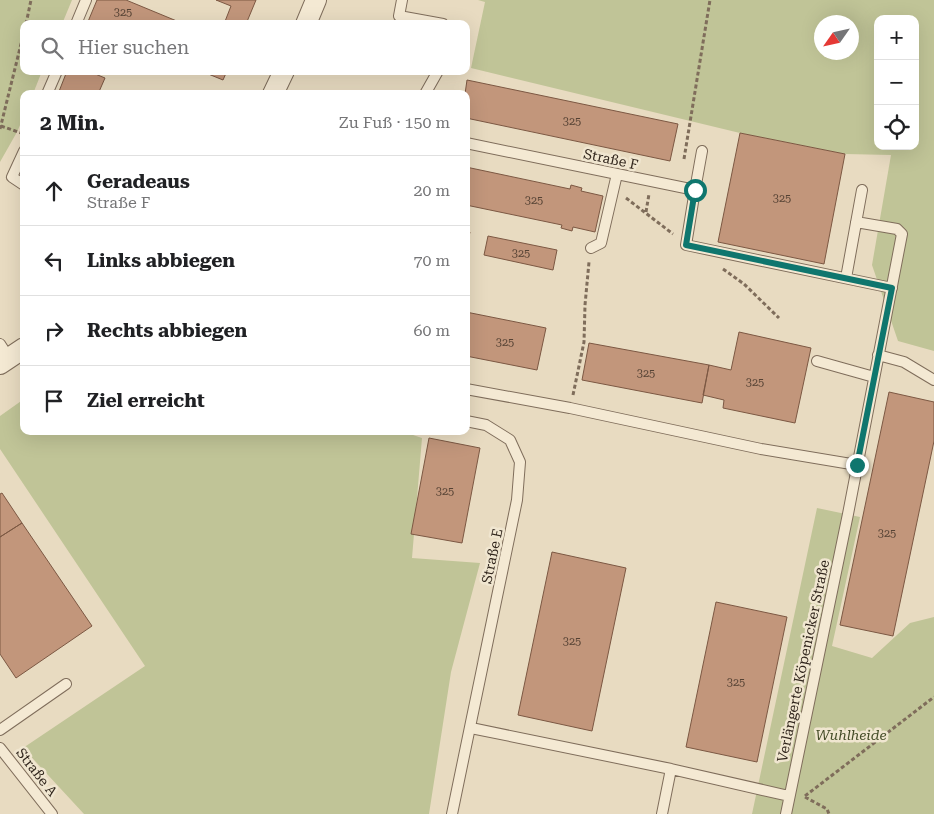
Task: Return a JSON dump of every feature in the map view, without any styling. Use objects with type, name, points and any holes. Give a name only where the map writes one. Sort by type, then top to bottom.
[{"type":"street","points":[[308,20],[316,0]]},
{"type":"street","points":[[275,90],[282,75]]},
{"type":"lane","points":[[78,20],[86,0]]},
{"type":"lane","points":[[402,0],[399,16],[422,20]]},
{"type":"lane","points":[[50,90],[55,75]]},
{"type":"lane","points":[[427,90],[436,75]]},
{"type":"lane","name":"Straße F","points":[[470,144],[695,190]]},
{"type":"lane","points":[[702,151],[686,245],[892,288]]},
{"type":"lane","points":[[20,160],[12,177],[20,182]]},
{"type":"lane","points":[[591,248],[601,243],[617,174]]},
{"type":"lane","points":[[846,278],[862,190]]},
{"type":"lane","name":"Verlängerte Köpenicker Straße","points":[[786,814],[848,514],[902,234],[897,229],[856,222]]},
{"type":"lane","points":[[878,355],[904,362],[934,380]]},
{"type":"lane","points":[[817,361],[874,377]]},
{"type":"lane","points":[[470,391],[570,408],[760,449],[857,465]]},
{"type":"lane","name":"Straße E","points":[[452,814],[517,500],[520,462],[510,440],[486,424],[470,422]]},
{"type":"lane","points":[[0,730],[66,684]]},
{"type":"lane","points":[[471,728],[671,769],[789,796]]},
{"type":"lane","name":"Straße A","points":[[0,748],[52,814]]},
{"type":"lane","points":[[662,814],[671,769]]},
{"type":"path","points":[[27,20],[32,0]]},
{"type":"path","points":[[679,187],[710,0]]},
{"type":"path","points":[[20,49],[1,127],[20,133]]},
{"type":"path","points":[[614,189],[686,245]]},
{"type":"path","points":[[570,408],[584,342],[585,305],[591,248]]},
{"type":"path","points":[[722,268],[744,284],[778,318]]},
{"type":"path","points":[[804,797],[934,697]]},
{"type":"path","points":[[789,796],[804,797],[827,809],[830,814]]},
{"type":"green space","points":[[0,0],[72,0],[64,20],[20,20],[20,75],[40,75],[35,90],[20,90],[20,125],[0,162]]},
{"type":"green space","points":[[478,0],[934,0],[934,351],[898,341],[872,265],[891,155],[845,154],[740,133],[471,68],[485,2]]},
{"type":"green space","points":[[20,402],[20,435],[413,435],[422,438],[412,558],[480,563],[451,672],[429,814],[84,814],[23,748],[145,666],[0,449],[0,416]]},
{"type":"green space","name":"Wuhlheide","points":[[817,508],[860,517],[832,646],[872,658],[910,623],[934,617],[934,814],[752,814]]},
{"type":"building","points":[[97,0],[126,0],[174,20],[89,20]]},
{"type":"building","points":[[216,0],[256,0],[248,20],[226,20],[231,6]]},
{"type":"building","points":[[65,75],[98,75],[105,78],[100,90],[60,90]]},
{"type":"building","points":[[211,75],[225,75],[223,80]]},
{"type":"building","points":[[467,80],[678,124],[670,161],[470,119],[470,90],[466,90]]},
{"type":"building","points":[[740,133],[845,154],[824,264],[718,242]]},
{"type":"building","points":[[470,168],[570,189],[571,185],[582,188],[581,191],[603,196],[595,232],[573,227],[572,231],[561,228],[562,225],[470,206]]},
{"type":"building","points":[[488,236],[557,250],[553,270],[484,255]]},
{"type":"building","points":[[470,313],[546,328],[537,370],[470,357]]},
{"type":"building","points":[[739,332],[811,348],[795,423],[723,408],[724,400],[703,395],[709,365],[731,370]]},
{"type":"building","points":[[589,343],[709,365],[702,403],[582,380]]},
{"type":"building","points":[[889,392],[934,402],[934,441],[893,636],[840,625]]},
{"type":"building","points":[[429,438],[480,448],[462,543],[411,534]]},
{"type":"building","points":[[2,493],[22,523],[0,537],[0,494]]},
{"type":"building","points":[[22,523],[92,626],[16,678],[0,654],[0,537]]},
{"type":"building","points":[[552,552],[626,568],[592,731],[518,715]]},
{"type":"building","points":[[716,602],[787,617],[757,762],[686,747]]},
{"type":"route","points":[[695,190],[686,245],[892,288],[857,465]]}]
